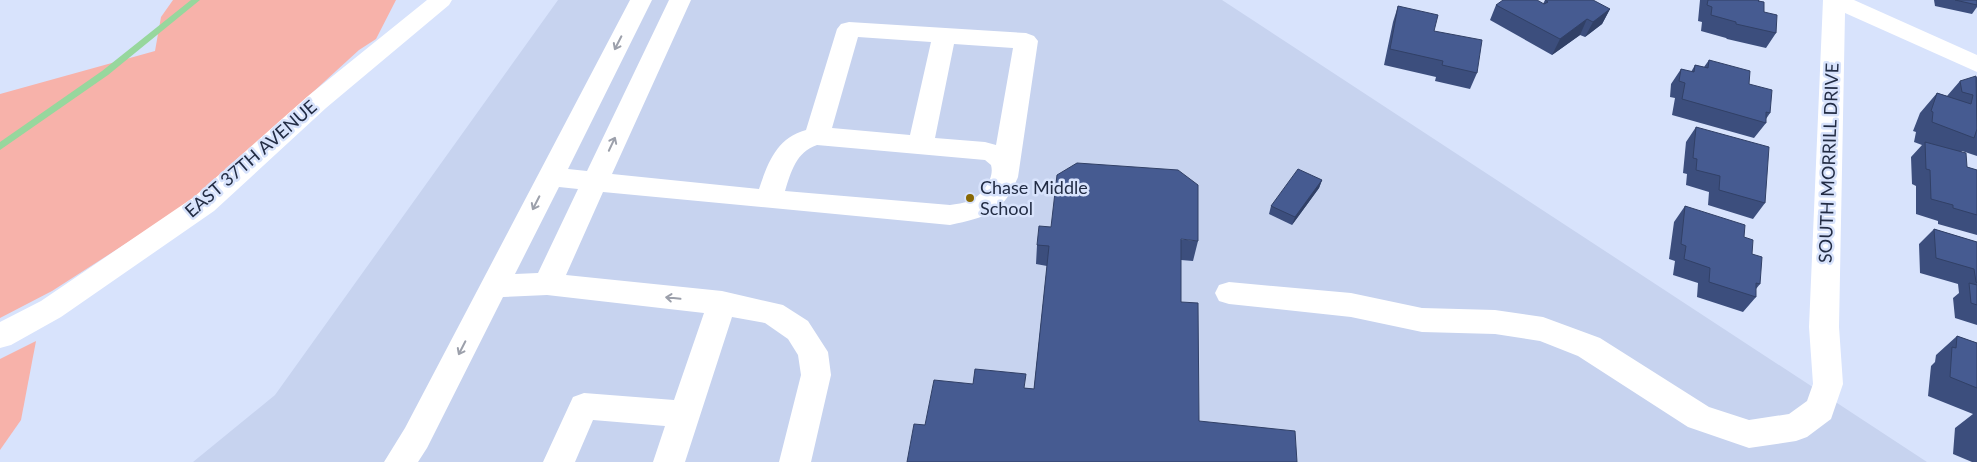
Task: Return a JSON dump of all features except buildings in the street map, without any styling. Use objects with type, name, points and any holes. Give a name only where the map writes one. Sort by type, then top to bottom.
[{"type":"street","name":"EAST 37TH AVENUE","points":[[0,336],[51,309],[204,204],[317,102],[440,0]]},
{"type":"street","points":[[400,462],[416,438],[641,0]]},
{"type":"street","points":[[547,284],[680,0]]},
{"type":"street","points":[[1835,0],[1977,64]]},
{"type":"street","name":"SOUTH MORRILL DRIVE","points":[[1229,293],[1351,305],[1422,320],[1495,322],[1543,329],[1589,347],[1699,417],[1750,434],[1796,427],[1820,409],[1828,384],[1824,327],[1835,0]]},
{"type":"street","points":[[550,176],[594,182],[950,215],[976,209],[993,197],[1004,181],[1026,41],[849,29],[817,136]]},
{"type":"street","points":[[921,145],[944,36]]},
{"type":"street","points":[[769,198],[784,156],[794,144],[805,138],[817,136],[986,151],[998,156],[1005,167]]},
{"type":"street","points":[[493,286],[547,284],[722,303],[773,313],[798,330],[813,352],[816,375],[795,462]]},
{"type":"street","points":[[669,462],[722,303]]},
{"type":"street","points":[[559,462],[584,406],[685,414]]},
{"type":"shaded area","points":[[173,0],[396,0],[376,39],[359,50],[197,198],[52,291],[0,318],[0,94],[155,51],[161,17]]},
{"type":"shaded area","name":"Chase Middle School","points":[[558,0],[1222,0],[1927,462],[193,462],[275,395]]},
{"type":"shaded area","points":[[36,341],[21,420],[0,450],[0,359]]},
{"type":"waterway","points":[[0,147],[105,73],[196,0]]},
{"type":"place","name":"Chase Middle School","points":[[970,198]]}]
